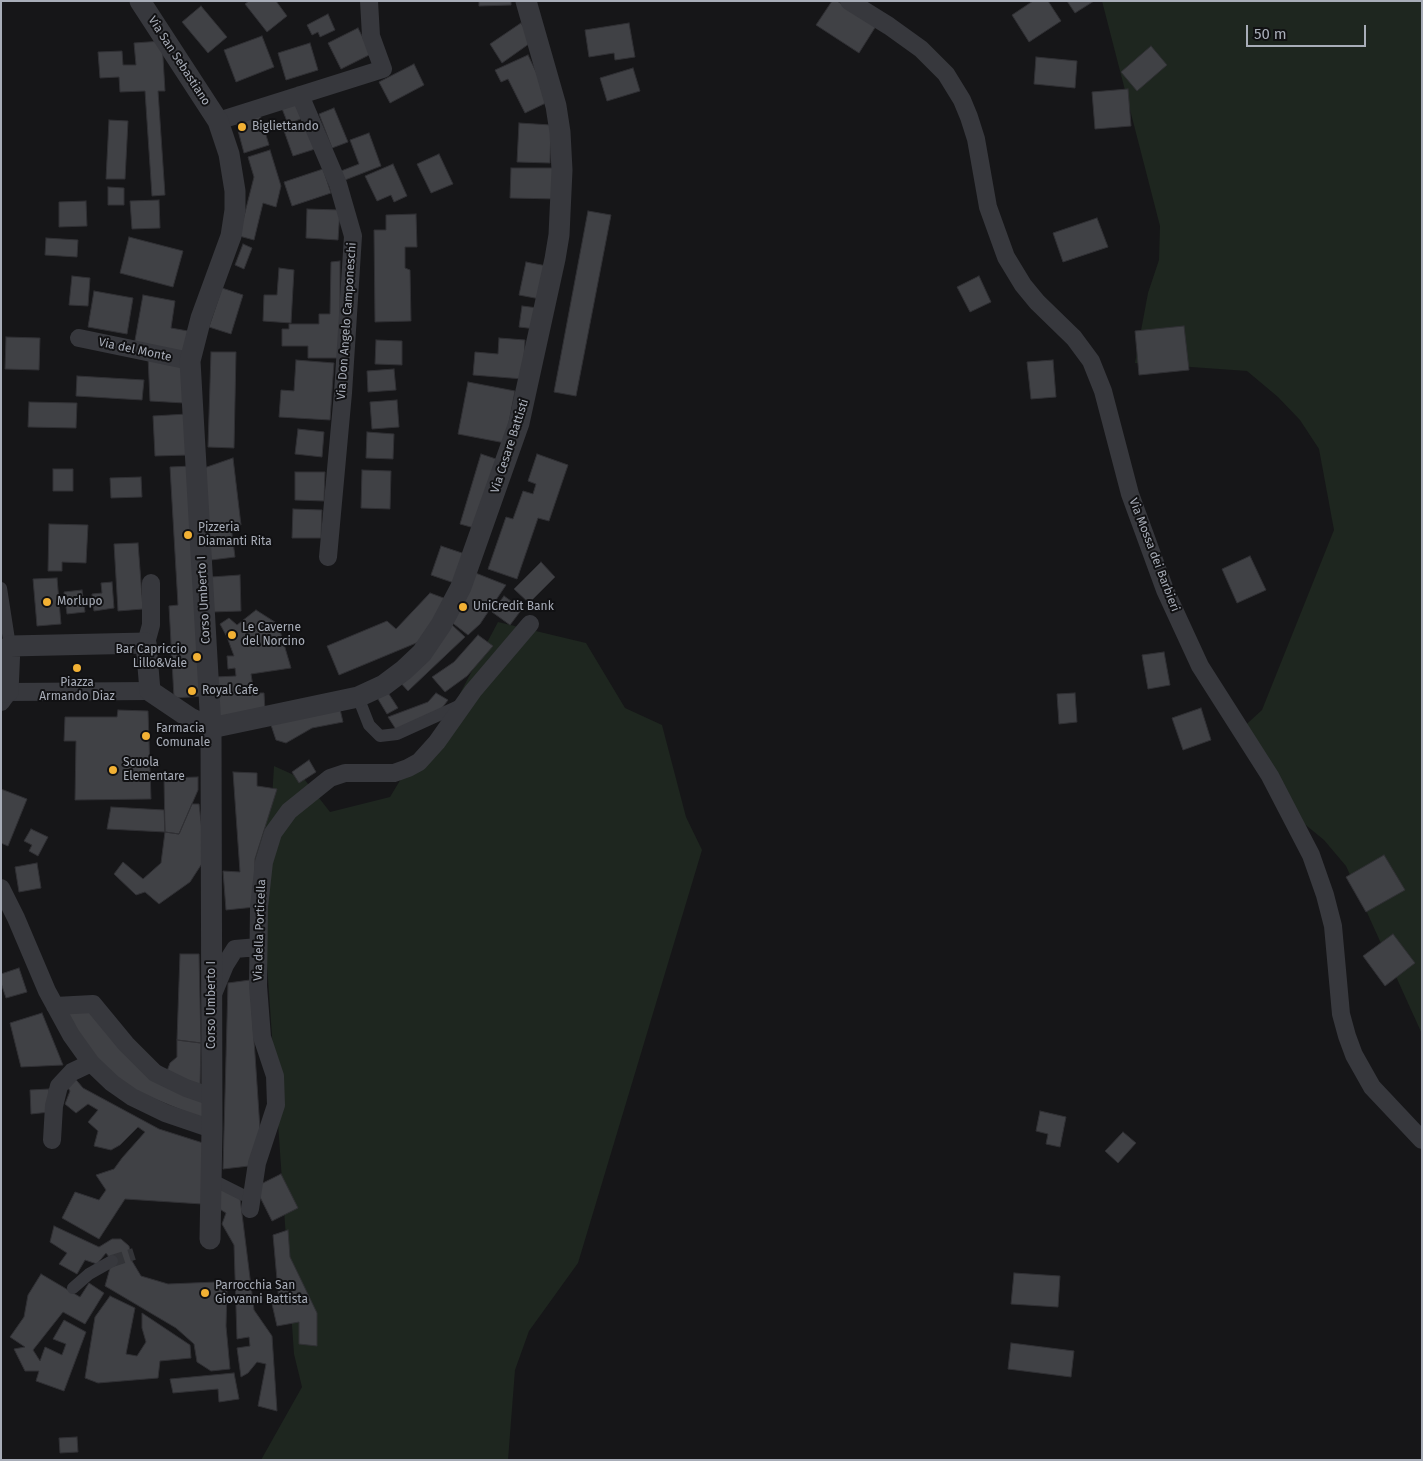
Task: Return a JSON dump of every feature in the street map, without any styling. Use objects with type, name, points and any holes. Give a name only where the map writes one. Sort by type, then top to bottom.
[{"type":"street","name":"Via San Sebastiano","points":[[140,1],[218,121]]},
{"type":"street","points":[[218,121],[383,69],[371,36],[369,1]]},
{"type":"street","name":"Via Cesare Battisti","points":[[212,728],[358,697],[384,685],[404,670],[422,652],[445,619],[468,571],[510,454],[527,394],[555,259],[561,208],[562,170],[560,132],[556,106],[526,1]]},
{"type":"street","name":"Via Mossa dei Barbieri","points":[[850,1],[921,49],[946,74],[962,100],[976,139],[988,207],[1006,257],[1028,291],[1074,338],[1091,361],[1103,391],[1130,494],[1165,590],[1200,666],[1270,776],[1311,855],[1325,895],[1332,926],[1341,1014],[1354,1055],[1372,1087],[1422,1140]]},
{"type":"street","name":"Via Don Angelo Camponeschi","points":[[300,95],[338,184],[353,236],[343,393],[328,557]]},
{"type":"street","name":"Corso Umberto I","points":[[210,1239],[212,1129],[212,728],[190,361],[201,318],[234,224],[234,176],[230,154],[218,121]]},
{"type":"street","name":"Via del Monte","points":[[79,338],[190,361]]},
{"type":"street","points":[[150,691],[146,643],[151,625],[151,583]]},
{"type":"street","points":[[1,588],[10,646],[4,696],[150,691],[190,718],[212,728]]},
{"type":"street","name":"Via della Porticella","points":[[250,1203],[257,1163],[276,1105],[275,1076],[264,1043],[260,1023],[258,986],[259,907],[264,862],[273,833],[282,819],[324,782],[335,776],[345,773],[394,773],[414,765],[428,752],[488,673],[530,624]]},
{"type":"street","points":[[10,646],[146,643]]},
{"type":"street","points":[[358,697],[369,725],[380,736],[398,734],[464,704]]},
{"type":"street","points":[[1,888],[47,991],[71,1035],[91,1063],[112,1084],[132,1097],[165,1113],[212,1129]]},
{"type":"street","points":[[212,997],[225,965],[234,949],[258,947]]},
{"type":"street","points":[[55,1006],[93,1004],[126,1044],[155,1073],[186,1088],[212,1097]]},
{"type":"street","points":[[52,1140],[55,1100],[59,1086],[72,1072],[91,1063]]},
{"type":"street","points":[[211,1179],[243,1195],[250,1203]]},
{"type":"street","points":[[73,1288],[89,1274],[112,1261]]},
{"type":"shaded area","points":[[1102,1],[1422,1],[1422,1034],[1346,866],[1324,840],[1296,817],[1238,732],[1262,710],[1334,530],[1319,449],[1300,420],[1278,397],[1247,371],[1135,363],[1148,293],[1159,260],[1160,226]]},
{"type":"shaded area","points":[[498,622],[586,643],[625,708],[662,725],[686,817],[702,850],[578,1263],[529,1331],[515,1370],[508,1460],[261,1460],[302,1387],[294,1354],[267,964],[246,830],[272,799],[274,766],[305,780],[330,812],[390,797],[410,764],[439,733]]},
{"type":"building","points":[[249,1],[276,1],[287,16],[267,32],[245,4]]},
{"type":"building","points":[[479,1],[511,1],[511,5],[479,6]]},
{"type":"building","points":[[832,1],[837,1],[876,26],[859,53],[816,25]]},
{"type":"building","points":[[1033,1],[1048,1],[1061,21],[1029,42],[1012,15]]},
{"type":"building","points":[[1067,1],[1094,1],[1075,13]]},
{"type":"building","points":[[201,6],[227,37],[208,53],[182,22]]},
{"type":"building","points":[[328,14],[335,30],[320,37],[318,32],[312,35],[307,25]]},
{"type":"building","points":[[521,23],[533,41],[502,63],[490,44]]},
{"type":"building","points":[[629,23],[635,57],[615,60],[614,53],[589,57],[585,30]]},
{"type":"building","points":[[358,28],[371,54],[341,69],[328,43]]},
{"type":"building","points":[[262,36],[274,67],[236,82],[224,50]]},
{"type":"building","points":[[162,41],[165,91],[158,91],[165,195],[152,196],[145,91],[120,92],[119,77],[100,78],[98,52],[122,51],[123,65],[136,65],[134,43]]},
{"type":"building","points":[[310,43],[318,70],[286,80],[278,53]]},
{"type":"building","points":[[1151,46],[1167,65],[1137,91],[1121,72]]},
{"type":"building","points":[[528,55],[550,101],[525,113],[508,79],[501,82],[495,70]]},
{"type":"building","points":[[1036,57],[1077,61],[1075,88],[1034,84]]},
{"type":"building","points":[[414,64],[424,85],[390,103],[379,82]]},
{"type":"building","points":[[633,68],[640,91],[607,101],[600,78]]},
{"type":"building","points":[[1128,89],[1131,126],[1095,129],[1092,92]]},
{"type":"building","points":[[296,101],[303,118],[288,124],[281,106]]},
{"type":"building","points":[[334,108],[348,142],[332,148],[319,114]]},
{"type":"building","points":[[260,115],[269,145],[244,153],[236,123]]},
{"type":"building","points":[[109,120],[128,121],[125,179],[106,179]]},
{"type":"building","points":[[306,121],[315,149],[293,156],[283,128]]},
{"type":"building","points":[[519,123],[551,125],[550,163],[517,162]]},
{"type":"building","points":[[369,133],[381,166],[345,180],[341,171],[359,164],[350,140]]},
{"type":"building","points":[[270,150],[281,186],[276,207],[263,203],[254,240],[239,236],[254,177],[248,157]]},
{"type":"building","points":[[439,154],[453,184],[431,193],[417,164]]},
{"type":"building","points":[[393,164],[407,196],[394,202],[391,195],[377,201],[365,176]]},
{"type":"building","points":[[511,168],[557,168],[557,199],[510,198]]},
{"type":"building","points":[[323,169],[331,193],[292,206],[284,182]]},
{"type":"building","points":[[108,187],[124,188],[124,205],[108,205]]},
{"type":"building","points":[[159,200],[160,228],[132,229],[130,201]]},
{"type":"building","points":[[86,201],[87,226],[59,227],[59,202]]},
{"type":"building","points":[[307,209],[340,210],[338,240],[306,238]]},
{"type":"building","points":[[588,211],[611,215],[576,396],[554,392]]},
{"type":"building","points":[[416,214],[417,247],[405,247],[405,268],[410,270],[411,321],[375,322],[374,230],[386,230],[386,215]]},
{"type":"building","points":[[1097,218],[1108,247],[1063,262],[1053,233]]},
{"type":"building","points":[[129,237],[183,251],[173,287],[120,273]]},
{"type":"building","points":[[46,238],[78,240],[77,257],[45,255]]},
{"type":"building","points":[[243,244],[252,248],[244,269],[235,265]]},
{"type":"building","points":[[340,261],[340,358],[308,358],[308,346],[282,346],[282,329],[289,329],[289,324],[319,324],[319,314],[330,314],[331,262]]},
{"type":"building","points":[[526,262],[547,266],[540,299],[519,295]]},
{"type":"building","points":[[279,268],[294,270],[291,323],[263,321],[264,295],[277,295]]},
{"type":"building","points":[[72,276],[90,278],[88,306],[69,305]]},
{"type":"building","points":[[979,276],[991,302],[970,312],[957,287]]},
{"type":"building","points":[[222,288],[243,295],[231,334],[209,327]]},
{"type":"building","points":[[94,291],[133,298],[127,334],[88,327]]},
{"type":"building","points":[[143,295],[175,301],[171,328],[188,331],[184,355],[134,346]]},
{"type":"building","points":[[522,306],[538,308],[536,329],[519,327]]},
{"type":"building","points":[[1184,326],[1189,370],[1139,375],[1135,331]]},
{"type":"building","points":[[6,337],[40,338],[39,370],[5,369]]},
{"type":"building","points":[[499,338],[525,340],[523,379],[473,375],[475,352],[498,354]]},
{"type":"building","points":[[376,340],[402,341],[402,365],[375,364]]},
{"type":"building","points":[[211,352],[236,352],[234,448],[208,447]]},
{"type":"building","points":[[148,356],[182,364],[184,403],[150,401]]},
{"type":"building","points":[[296,360],[334,363],[330,420],[279,417],[281,390],[294,391]]},
{"type":"building","points":[[1053,360],[1056,397],[1031,399],[1027,362]]},
{"type":"building","points":[[394,369],[396,390],[368,392],[367,371]]},
{"type":"building","points":[[77,376],[144,380],[142,400],[76,396]]},
{"type":"building","points":[[468,382],[515,391],[505,443],[458,434]]},
{"type":"building","points":[[397,400],[399,427],[372,429],[370,402]]},
{"type":"building","points":[[29,402],[77,403],[76,428],[28,427]]},
{"type":"building","points":[[187,414],[189,455],[155,456],[153,416]]},
{"type":"building","points":[[298,429],[324,432],[322,457],[295,454]]},
{"type":"building","points":[[367,432],[394,434],[393,459],[366,458]]},
{"type":"building","points":[[481,454],[499,460],[478,529],[460,524]]},
{"type":"building","points":[[537,454],[568,465],[549,521],[538,518],[517,579],[488,569],[506,517],[513,519],[523,491],[533,494],[536,484],[528,481]]},
{"type":"building","points":[[233,458],[241,525],[208,528],[204,468]]},
{"type":"building","points":[[192,466],[205,696],[174,698],[169,606],[178,605],[170,467]]},
{"type":"building","points":[[53,469],[73,469],[73,491],[53,491]]},
{"type":"building","points":[[362,470],[391,471],[390,509],[361,508]]},
{"type":"building","points":[[295,472],[325,472],[324,501],[295,500]]},
{"type":"building","points":[[141,477],[142,497],[111,498],[110,478]]},
{"type":"building","points":[[293,509],[322,510],[321,538],[292,538]]},
{"type":"building","points":[[49,524],[88,525],[86,563],[62,562],[62,571],[48,571]]},
{"type":"building","points":[[231,526],[235,557],[211,560],[208,528]]},
{"type":"building","points":[[138,543],[143,609],[118,611],[114,544]]},
{"type":"building","points":[[441,546],[468,555],[457,584],[431,575]]},
{"type":"building","points":[[1250,556],[1266,590],[1237,603],[1222,569]]},
{"type":"building","points":[[541,562],[555,577],[529,603],[514,589]]},
{"type":"building","points":[[473,572],[506,585],[480,624],[468,635],[450,621]]},
{"type":"building","points":[[240,575],[241,611],[212,612],[211,577]]},
{"type":"building","name":"Morlupo","points":[[57,578],[61,624],[37,626],[33,579]]},
{"type":"building","points":[[112,582],[114,608],[94,611],[92,594],[102,593],[101,583]]},
{"type":"building","points":[[82,590],[85,612],[67,614],[64,592]]},
{"type":"building","points":[[430,593],[449,600],[421,641],[339,675],[327,646],[387,621],[396,629]]},
{"type":"building","points":[[504,596],[522,609],[510,625],[492,612]]},
{"type":"building","points":[[256,610],[278,624],[291,668],[251,674],[254,693],[264,693],[265,711],[216,718],[215,677],[236,676],[235,668],[228,669],[227,656],[234,656],[220,624],[229,618],[237,625]]},
{"type":"building","points":[[451,624],[465,637],[408,691],[398,680]]},
{"type":"building","points":[[478,635],[493,646],[467,676],[445,692],[432,677],[454,662]]},
{"type":"building","points":[[1164,652],[1170,685],[1148,689],[1142,655]]},
{"type":"building","points":[[385,688],[398,708],[387,714],[375,694]]},
{"type":"building","points":[[436,693],[448,700],[439,712],[397,731],[388,717],[428,702]]},
{"type":"building","points":[[1075,693],[1077,722],[1059,724],[1057,694]]},
{"type":"building","points":[[339,705],[343,722],[312,728],[286,743],[276,740],[271,725]]},
{"type":"building","points":[[1201,708],[1211,740],[1183,750],[1172,718]]},
{"type":"building","name":"Scuola Elementare","points":[[118,710],[148,711],[151,799],[75,800],[76,741],[64,741],[65,717],[117,717]]},
{"type":"building","points":[[309,760],[316,772],[299,783],[292,772]]},
{"type":"building","points":[[233,772],[257,773],[257,786],[277,789],[255,859],[255,907],[226,910],[223,871],[240,872]]},
{"type":"building","points":[[198,777],[198,790],[179,834],[165,832],[164,778]]},
{"type":"building","points":[[1,789],[27,799],[8,846],[1,843]]},
{"type":"building","points":[[192,804],[199,804],[203,839],[203,862],[190,882],[159,904],[145,892],[136,895],[114,874],[123,862],[143,879],[161,863],[165,832],[179,834]]},
{"type":"building","points":[[111,807],[164,810],[165,832],[107,829]]},
{"type":"building","points":[[31,829],[48,837],[38,856],[29,851],[32,845],[24,841]]},
{"type":"building","points":[[1384,855],[1405,890],[1366,912],[1346,877]]},
{"type":"building","points":[[37,863],[41,888],[19,892],[15,867]]},
{"type":"building","points":[[1393,934],[1415,963],[1385,986],[1363,956]]},
{"type":"building","points":[[180,954],[199,954],[201,1043],[177,1040]]},
{"type":"building","points":[[19,968],[27,992],[6,998],[1,983],[1,974]]},
{"type":"building","points":[[250,980],[260,1129],[249,1166],[223,1169],[228,983]]},
{"type":"building","points":[[88,1010],[204,1100],[203,1119],[140,1093],[115,1080],[84,1045],[65,1011]]},
{"type":"building","points":[[42,1013],[63,1065],[21,1067],[10,1023]]},
{"type":"building","points":[[177,1040],[201,1043],[200,1088],[167,1071],[170,1063],[177,1057]]},
{"type":"building","points":[[72,1075],[83,1088],[159,1129],[203,1143],[202,1204],[125,1199],[99,1239],[62,1218],[75,1192],[99,1200],[106,1190],[96,1175],[114,1169],[145,1132],[138,1127],[120,1145],[111,1150],[94,1146],[98,1131],[88,1122],[98,1110],[88,1104],[76,1113],[65,1104],[70,1091],[65,1083]]},
{"type":"building","points":[[49,1089],[50,1112],[31,1114],[30,1090]]},
{"type":"building","points":[[1040,1111],[1066,1117],[1060,1147],[1046,1144],[1048,1134],[1036,1131]]},
{"type":"building","points":[[1123,1132],[1136,1143],[1118,1163],[1105,1151]]},
{"type":"building","points":[[281,1174],[298,1208],[272,1221],[255,1187]]},
{"type":"building","points":[[219,1186],[240,1198],[254,1310],[272,1336],[277,1411],[258,1406],[266,1364],[257,1362],[248,1373],[241,1377],[237,1348],[250,1346],[249,1337],[237,1339],[234,1245],[222,1224],[226,1213],[218,1208]]},
{"type":"building","points":[[54,1226],[99,1247],[112,1239],[121,1239],[129,1246],[132,1261],[141,1276],[168,1284],[216,1282],[227,1289],[226,1326],[230,1369],[211,1371],[197,1362],[194,1344],[176,1328],[105,1286],[112,1261],[106,1253],[97,1264],[85,1260],[77,1274],[59,1264],[67,1253],[50,1242]]},
{"type":"building","points":[[288,1230],[290,1257],[317,1313],[317,1346],[299,1344],[299,1322],[277,1326],[272,1304],[279,1302],[273,1235]]},
{"type":"building","points":[[1014,1273],[1060,1276],[1058,1307],[1011,1304]]},
{"type":"building","points":[[41,1274],[80,1297],[89,1283],[104,1293],[85,1324],[63,1312],[33,1350],[40,1361],[45,1347],[62,1355],[66,1344],[53,1339],[64,1320],[86,1332],[64,1391],[36,1381],[39,1371],[25,1371],[14,1349],[25,1347],[10,1337],[24,1317],[28,1295]]},
{"type":"building","points":[[110,1296],[135,1308],[126,1354],[137,1356],[146,1342],[142,1328],[142,1313],[190,1345],[191,1358],[160,1361],[158,1378],[98,1383],[85,1378],[95,1317]]},
{"type":"building","points":[[1011,1343],[1074,1351],[1071,1377],[1008,1369]]},
{"type":"building","points":[[234,1373],[239,1399],[219,1402],[218,1389],[173,1393],[170,1379]]},
{"type":"building","points":[[77,1437],[78,1452],[60,1453],[59,1438]]},
{"type":"tunnel","points":[[112,1261],[134,1254]]},
{"type":"place","name":"Bigliettando","points":[[242,127]]},
{"type":"place","name":"Pizzeria Diamanti Rita","points":[[188,535]]},
{"type":"place","name":"Morlupo","points":[[47,602]]},
{"type":"place","name":"UniCredit Bank","points":[[463,607]]},
{"type":"place","name":"Le Caverne del Norcino","points":[[232,635]]},
{"type":"place","name":"Bar Capriccio Lillo&Vale","points":[[197,657]]},
{"type":"place","name":"Piazza Armando Diaz","points":[[77,668]]},
{"type":"place","name":"Royal Cafe","points":[[192,691]]},
{"type":"place","name":"Farmacia Comunale","points":[[146,736]]},
{"type":"place","name":"Scuola Elementare","points":[[113,770]]},
{"type":"place","name":"Parrocchia San Giovanni Battista","points":[[205,1293]]}]
